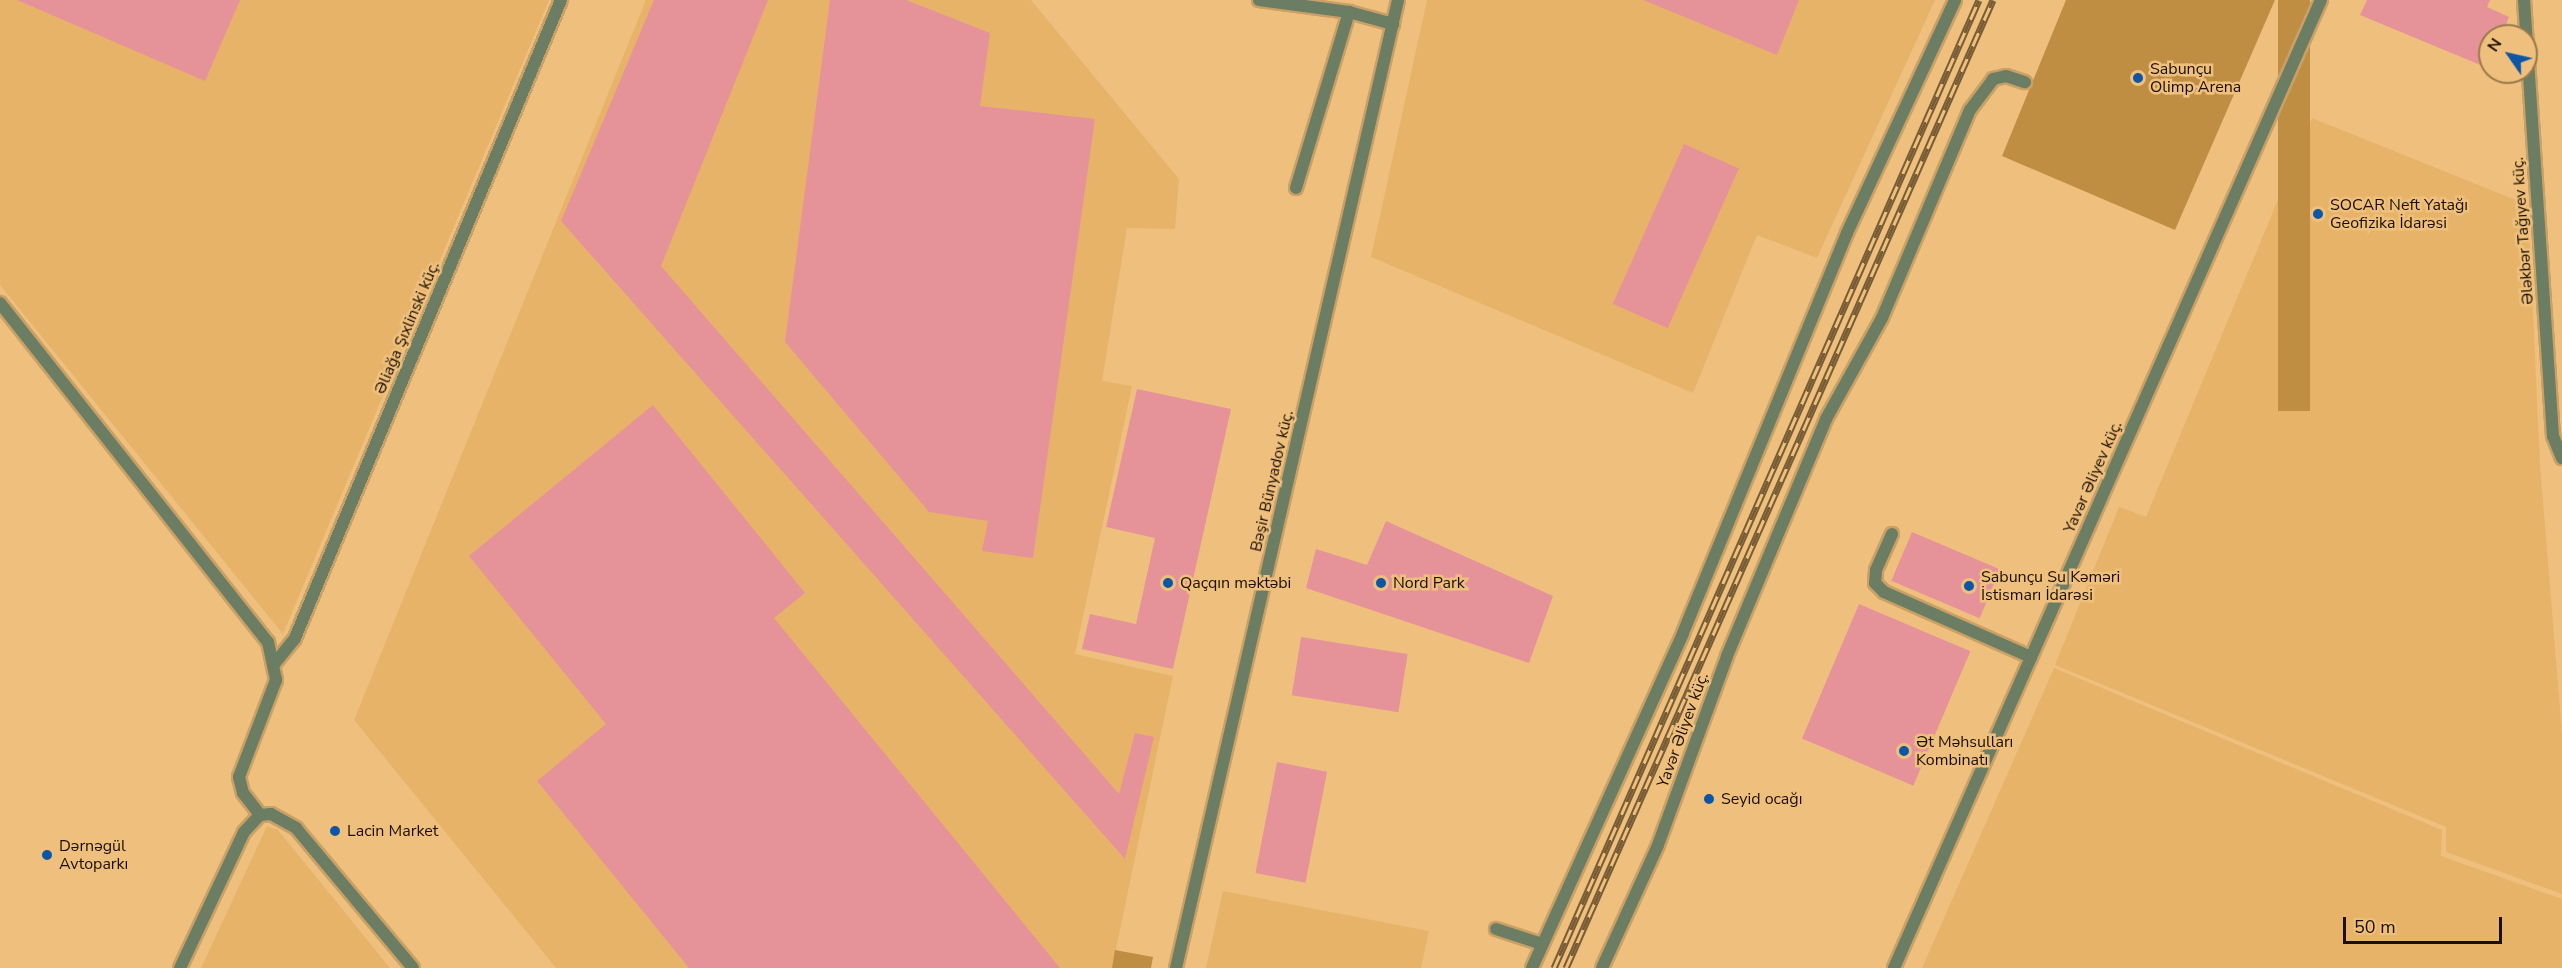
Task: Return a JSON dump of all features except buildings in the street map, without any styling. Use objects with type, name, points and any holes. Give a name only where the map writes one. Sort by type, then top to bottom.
[{"type":"street","name":"Əliağa Şıxlinski küç.","points":[[275,663],[295,638],[561,0]]},
{"type":"street","points":[[1259,0],[1349,12],[1393,24]]},
{"type":"street","name":"Bəşir Bünyadov küç.","points":[[1176,968],[1398,0]]},
{"type":"street","points":[[1532,968],[1683,633],[1847,233],[1954,0]]},
{"type":"street","name":"Yavər Əliyev küç.","points":[[1894,968],[2321,0]]},
{"type":"street","name":"Ələkbər Tağıyev küç.","points":[[2524,0],[2553,436],[2562,458]]},
{"type":"street","points":[[1296,188],[1349,12]]},
{"type":"street","name":"Yavər Əliyev küç.","points":[[1602,968],[1658,845],[1726,656],[1826,419],[1882,318],[1970,110],[1993,79],[2006,76],[2025,82]]},
{"type":"street","points":[[0,303],[261,631],[275,663],[273,687],[240,768],[243,793],[260,815],[279,816],[296,828],[413,968]]},
{"type":"street","points":[[1892,534],[1876,570],[1875,583],[1884,592],[2031,657]]},
{"type":"street","points":[[180,968],[238,842],[260,815]]},
{"type":"street","points":[[1496,929],[1542,944]]},
{"type":"shaded area","points":[[0,0],[549,0],[283,634],[0,285]]},
{"type":"shaded area","points":[[646,0],[1031,0],[1179,179],[1175,229],[1127,228],[1102,381],[1132,386],[1075,654],[1173,676],[1112,968],[556,968],[354,720]]},
{"type":"shaded area","points":[[1427,0],[1935,0],[1817,258],[1757,235],[1693,393],[1371,257]]},
{"type":"shaded area","name":"Sabunçu Olimp Arena","points":[[2066,0],[2275,0],[2175,230],[2002,156]]},
{"type":"shaded area","points":[[2278,0],[2310,0],[2310,411],[2278,411]]},
{"type":"shaded area","name":"SOCAR Neft Yatağı Geofizika İdarəsi","points":[[2312,118],[2528,205],[2540,464],[2562,733],[2562,894],[2446,852],[2446,827],[2055,665],[2119,507],[2146,517]]},
{"type":"shaded area","points":[[2054,668],[2442,830],[2441,856],[2562,899],[2562,968],[1922,968]]},
{"type":"shaded area","points":[[267,826],[278,830],[390,968],[201,968]]},
{"type":"shaded area","points":[[1223,891],[1429,931],[1421,968],[1206,968]]},
{"type":"shaded area","points":[[1115,950],[1153,957],[1151,968],[1112,968]]},
{"type":"railway","points":[[1554,968],[1979,0]]},
{"type":"railway","points":[[1566,968],[1993,0]]},
{"type":"place","name":"Sabunçu Olimp Arena","points":[[2138,78]]},
{"type":"place","name":"SOCAR Neft Yatağı Geofizika İdarəsi","points":[[2318,214]]},
{"type":"place","name":"Qaçqın məktəbi","points":[[1168,583]]},
{"type":"place","name":"Nord Park","points":[[1381,583]]},
{"type":"place","name":"Sabunçu Su Kəməri İstismarı İdarəsi","points":[[1969,586]]},
{"type":"place","name":"Ət Məhsulları Kombinatı","points":[[1904,751]]},
{"type":"place","name":"Seyid ocağı","points":[[1709,799]]},
{"type":"place","name":"Lacin Market","points":[[335,831]]},
{"type":"place","name":"Dərnəgül Avtoparkı","points":[[47,855]]}]
